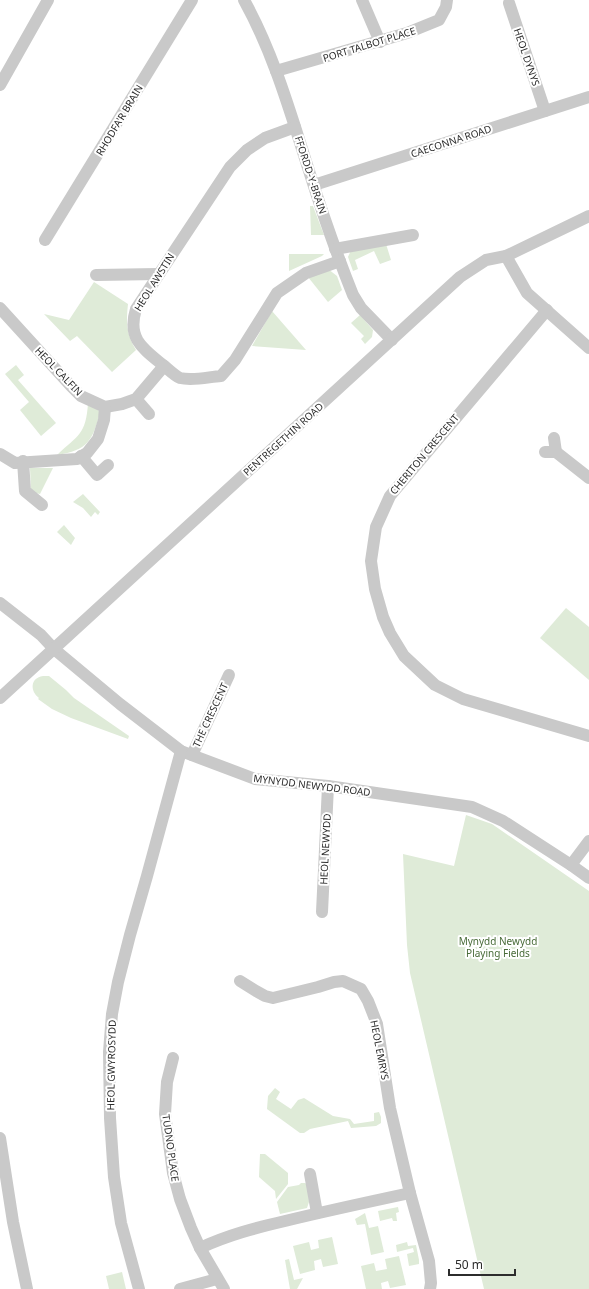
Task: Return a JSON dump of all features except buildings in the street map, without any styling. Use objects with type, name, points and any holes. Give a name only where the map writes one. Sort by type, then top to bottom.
[{"type":"street","points":[[0,85],[48,0]]},
{"type":"street","name":"RHODFA'R BRAIN","points":[[45,240],[192,0]]},
{"type":"street","name":"FFORDD-Y-BRAIN","points":[[244,0],[260,30],[276,70],[314,185],[353,295],[361,308],[392,340]]},
{"type":"street","points":[[362,0],[380,42]]},
{"type":"street","name":"PORT TALBOT PLACE","points":[[276,70],[407,34],[439,20],[446,7],[447,0]]},
{"type":"street","name":"HEOL DYNYS","points":[[509,4],[545,111]]},
{"type":"street","name":"CAECONNA ROAD","points":[[314,185],[589,97]]},
{"type":"street","name":"HEOL AWSTIN","points":[[295,127],[265,138],[247,150],[234,163],[158,274],[136,309],[132,320],[134,335],[141,346],[164,366],[180,377],[194,379],[221,376],[235,360],[277,293],[306,272],[338,255]]},
{"type":"street","name":"PENTREGETHIN ROAD","points":[[0,698],[460,278],[486,260],[506,256],[589,216]]},
{"type":"street","points":[[338,255],[413,235]]},
{"type":"street","points":[[506,256],[527,292],[589,348]]},
{"type":"street","points":[[106,287],[102,275],[158,274]]},
{"type":"street","name":"HEOL CALFIN","points":[[0,308],[81,396],[105,407]]},
{"type":"street","name":"CHERITON CRESCENT","points":[[547,310],[390,496],[376,527],[371,561],[375,589],[383,617],[390,633],[404,656],[435,684],[463,699],[589,736]]},
{"type":"street","points":[[0,454],[16,463],[23,461],[77,458],[87,453],[98,439],[104,420],[105,407],[122,404],[136,399],[164,366]]},
{"type":"street","points":[[136,399],[149,414]]},
{"type":"street","points":[[554,438],[550,452],[589,478]]},
{"type":"street","points":[[81,456],[97,475],[108,465]]},
{"type":"street","points":[[23,461],[25,491],[42,505]]},
{"type":"street","name":"MYNYDD NEWYDD ROAD","points":[[0,603],[41,635],[54,648],[120,704],[186,753],[255,779],[328,786],[472,807],[503,821],[589,878]]},
{"type":"street","name":"THE CRESCENT","points":[[186,753],[229,675]]},
{"type":"street","name":"HEOL GWYROSYDD","points":[[139,1289],[121,1222],[114,1177],[109,1052],[112,1014],[118,982],[130,935],[186,753]]},
{"type":"street","name":"HEOL NEWYDD","points":[[322,912],[328,786]]},
{"type":"street","points":[[571,865],[589,841]]},
{"type":"street","name":"HEOL EMRYS","points":[[240,980],[265,996],[273,998],[343,981],[361,989],[368,1001],[377,1024],[390,1108],[410,1193],[429,1261],[431,1283],[430,1289]]},
{"type":"street","name":"TUDNO PLACE","points":[[173,1058],[167,1082],[165,1114],[173,1173],[180,1199],[200,1248],[220,1284],[180,1289]]},
{"type":"street","points":[[0,1138],[13,1222],[27,1289]]},
{"type":"street","points":[[310,1174],[317,1213]]},
{"type":"street","points":[[200,1248],[221,1238],[253,1228],[410,1193]]},
{"type":"green space","points":[[310,206],[313,206],[324,235],[311,235]]},
{"type":"green space","points":[[386,244],[391,260],[380,264],[374,251],[355,260],[358,269],[353,271],[348,257],[352,248]]},
{"type":"green space","points":[[289,254],[324,254],[289,271]]},
{"type":"green space","points":[[328,269],[337,276],[342,290],[328,302],[308,277]]},
{"type":"green space","points":[[94,282],[128,304],[128,328],[130,339],[136,350],[112,372],[77,336],[70,341],[44,314],[69,320]]},
{"type":"green space","points":[[272,311],[306,350],[252,346]]},
{"type":"green space","points":[[360,315],[373,330],[372,337],[365,344],[361,339],[364,336],[351,323]]},
{"type":"green space","points":[[16,365],[24,375],[18,380],[56,423],[41,436],[20,410],[29,402],[5,374]]},
{"type":"green space","points":[[88,403],[96,407],[100,413],[91,437],[82,447],[57,455],[80,434],[85,422]]},
{"type":"green space","points":[[30,468],[53,468],[40,494],[31,490]]},
{"type":"green space","points":[[83,494],[100,512],[98,515],[95,512],[91,517],[83,508],[73,502]]},
{"type":"green space","points":[[64,525],[75,538],[71,545],[57,532]]},
{"type":"green space","points":[[566,608],[589,627],[589,680],[540,638]]},
{"type":"green space","points":[[43,676],[49,676],[74,698],[129,736],[128,739],[71,718],[52,709],[38,699],[39,698],[34,692],[33,685],[36,679]]},
{"type":"green space","name":"Mynydd Newydd Playing Fields","points":[[466,815],[492,824],[589,891],[589,1289],[484,1289],[410,973],[407,945],[403,854],[454,866]]},
{"type":"green space","points":[[275,1088],[280,1092],[276,1099],[291,1109],[298,1100],[304,1098],[333,1116],[350,1119],[354,1124],[374,1121],[374,1113],[379,1112],[381,1123],[376,1126],[351,1128],[348,1121],[310,1129],[304,1133],[300,1133],[267,1109],[268,1096]]},
{"type":"green space","points":[[260,1154],[265,1154],[288,1173],[288,1184],[276,1199],[275,1191],[259,1177]]},
{"type":"green space","points":[[301,1183],[308,1185],[309,1202],[307,1208],[280,1214],[277,1202],[288,1187],[299,1185]]},
{"type":"green space","points":[[398,1207],[399,1212],[396,1213],[397,1221],[393,1221],[392,1218],[380,1221],[378,1211]]},
{"type":"green space","points":[[365,1213],[369,1228],[378,1226],[384,1252],[371,1255],[365,1224],[357,1225],[355,1219]]},
{"type":"green space","points":[[332,1237],[338,1264],[323,1267],[321,1259],[314,1261],[315,1270],[300,1274],[293,1246],[309,1242],[311,1250],[319,1248],[318,1240]]},
{"type":"green space","points":[[407,1242],[408,1246],[416,1245],[419,1264],[409,1266],[407,1254],[414,1252],[413,1248],[397,1252],[396,1245]]},
{"type":"green space","points":[[399,1256],[406,1285],[390,1288],[388,1281],[381,1283],[382,1289],[366,1289],[361,1266],[374,1263],[376,1271],[387,1269],[385,1259]]},
{"type":"green space","points":[[289,1259],[294,1280],[303,1278],[297,1289],[290,1289],[285,1260]]},
{"type":"green space","points":[[122,1272],[126,1289],[109,1289],[106,1276]]}]
